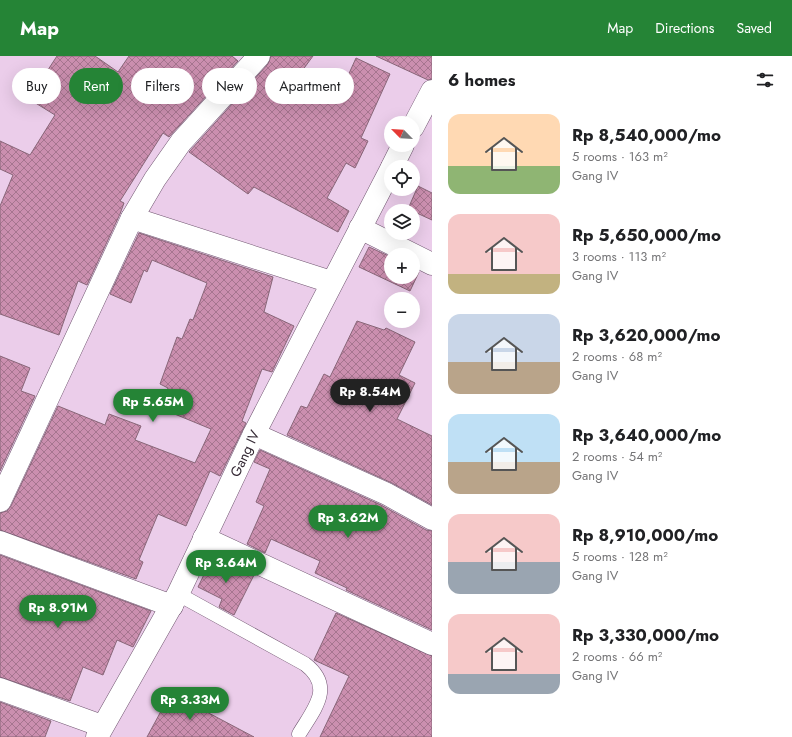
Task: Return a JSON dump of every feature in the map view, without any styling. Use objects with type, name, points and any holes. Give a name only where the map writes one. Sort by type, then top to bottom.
[{"type":"street","points":[[0,501],[132,218],[155,179],[181,142],[259,56]]},
{"type":"street","points":[[419,116],[432,91]]},
{"type":"street","name":"Gang IV","points":[[99,731],[175,600],[254,434],[384,182]]},
{"type":"street","points":[[132,218],[331,282]]},
{"type":"street","points":[[360,228],[432,264]]},
{"type":"street","points":[[254,434],[387,494],[432,519]]},
{"type":"street","points":[[204,538],[432,644]]},
{"type":"street","points":[[0,542],[175,600]]},
{"type":"street","points":[[0,689],[99,731]]},
{"type":"lane","points":[[175,600],[305,664],[318,676],[321,684],[321,694],[299,734]]},
{"type":"building","points":[[57,56],[95,56],[112,68],[69,68],[69,104],[123,104],[123,68],[121,68],[129,56],[232,56],[238,61],[232,68],[202,68],[202,101],[169,137],[163,133],[120,201],[124,203],[120,214],[87,285],[78,281],[59,335],[0,314],[0,206],[13,175],[0,169],[0,141],[30,155],[55,115],[37,104],[61,104],[61,68],[49,68]]},
{"type":"building","points":[[271,56],[313,56],[304,68],[265,68],[265,104],[354,104],[354,68],[351,68],[356,58],[390,74],[361,138],[368,141],[355,168],[346,163],[327,198],[349,211],[338,232],[254,187],[248,194],[189,152],[232,104],[257,104],[257,76],[268,64]]},
{"type":"building","points":[[376,56],[432,56],[432,79],[428,80]]},
{"type":"building","points":[[420,187],[432,193],[432,220],[420,214],[420,204],[410,204],[414,196],[420,196]]},
{"type":"building","points":[[139,233],[273,277],[264,312],[294,326],[272,372],[262,369],[242,421],[246,423],[220,476],[210,471],[186,526],[158,514],[139,560],[143,562],[136,579],[0,530],[0,513],[7,511],[11,506],[58,406],[105,425],[109,414],[141,426],[135,440],[195,463],[211,429],[160,408],[168,388],[160,384],[177,337],[182,339],[190,319],[193,320],[207,283],[152,260],[147,272],[144,270],[131,303],[110,294]]},
{"type":"building","points":[[369,247],[384,254],[384,279],[359,267]]},
{"type":"building","points":[[395,284],[413,284],[410,291]]},
{"type":"building","points":[[357,321],[384,330],[386,328],[415,342],[399,375],[415,383],[397,419],[432,436],[432,505],[392,483],[287,435],[301,406],[307,408],[324,374],[330,377]]},
{"type":"building","points":[[0,356],[30,368],[21,391],[35,396],[0,471]]},
{"type":"building","points":[[260,450],[381,505],[426,530],[432,531],[432,630],[346,590],[347,588],[315,573],[320,561],[271,539],[265,553],[247,544],[264,506],[256,502],[270,469],[254,462]]},
{"type":"building","points":[[0,555],[151,611],[133,647],[117,640],[103,675],[83,667],[70,701],[0,677]]},
{"type":"building","points":[[213,556],[254,575],[234,615],[219,607],[222,599],[198,587]]},
{"type":"building","points":[[336,613],[432,656],[432,737],[320,737],[349,676],[314,660]]},
{"type":"building","points":[[173,689],[205,706],[203,710],[254,737],[147,737]]},
{"type":"building","points":[[0,702],[51,721],[45,737],[0,737]]}]
